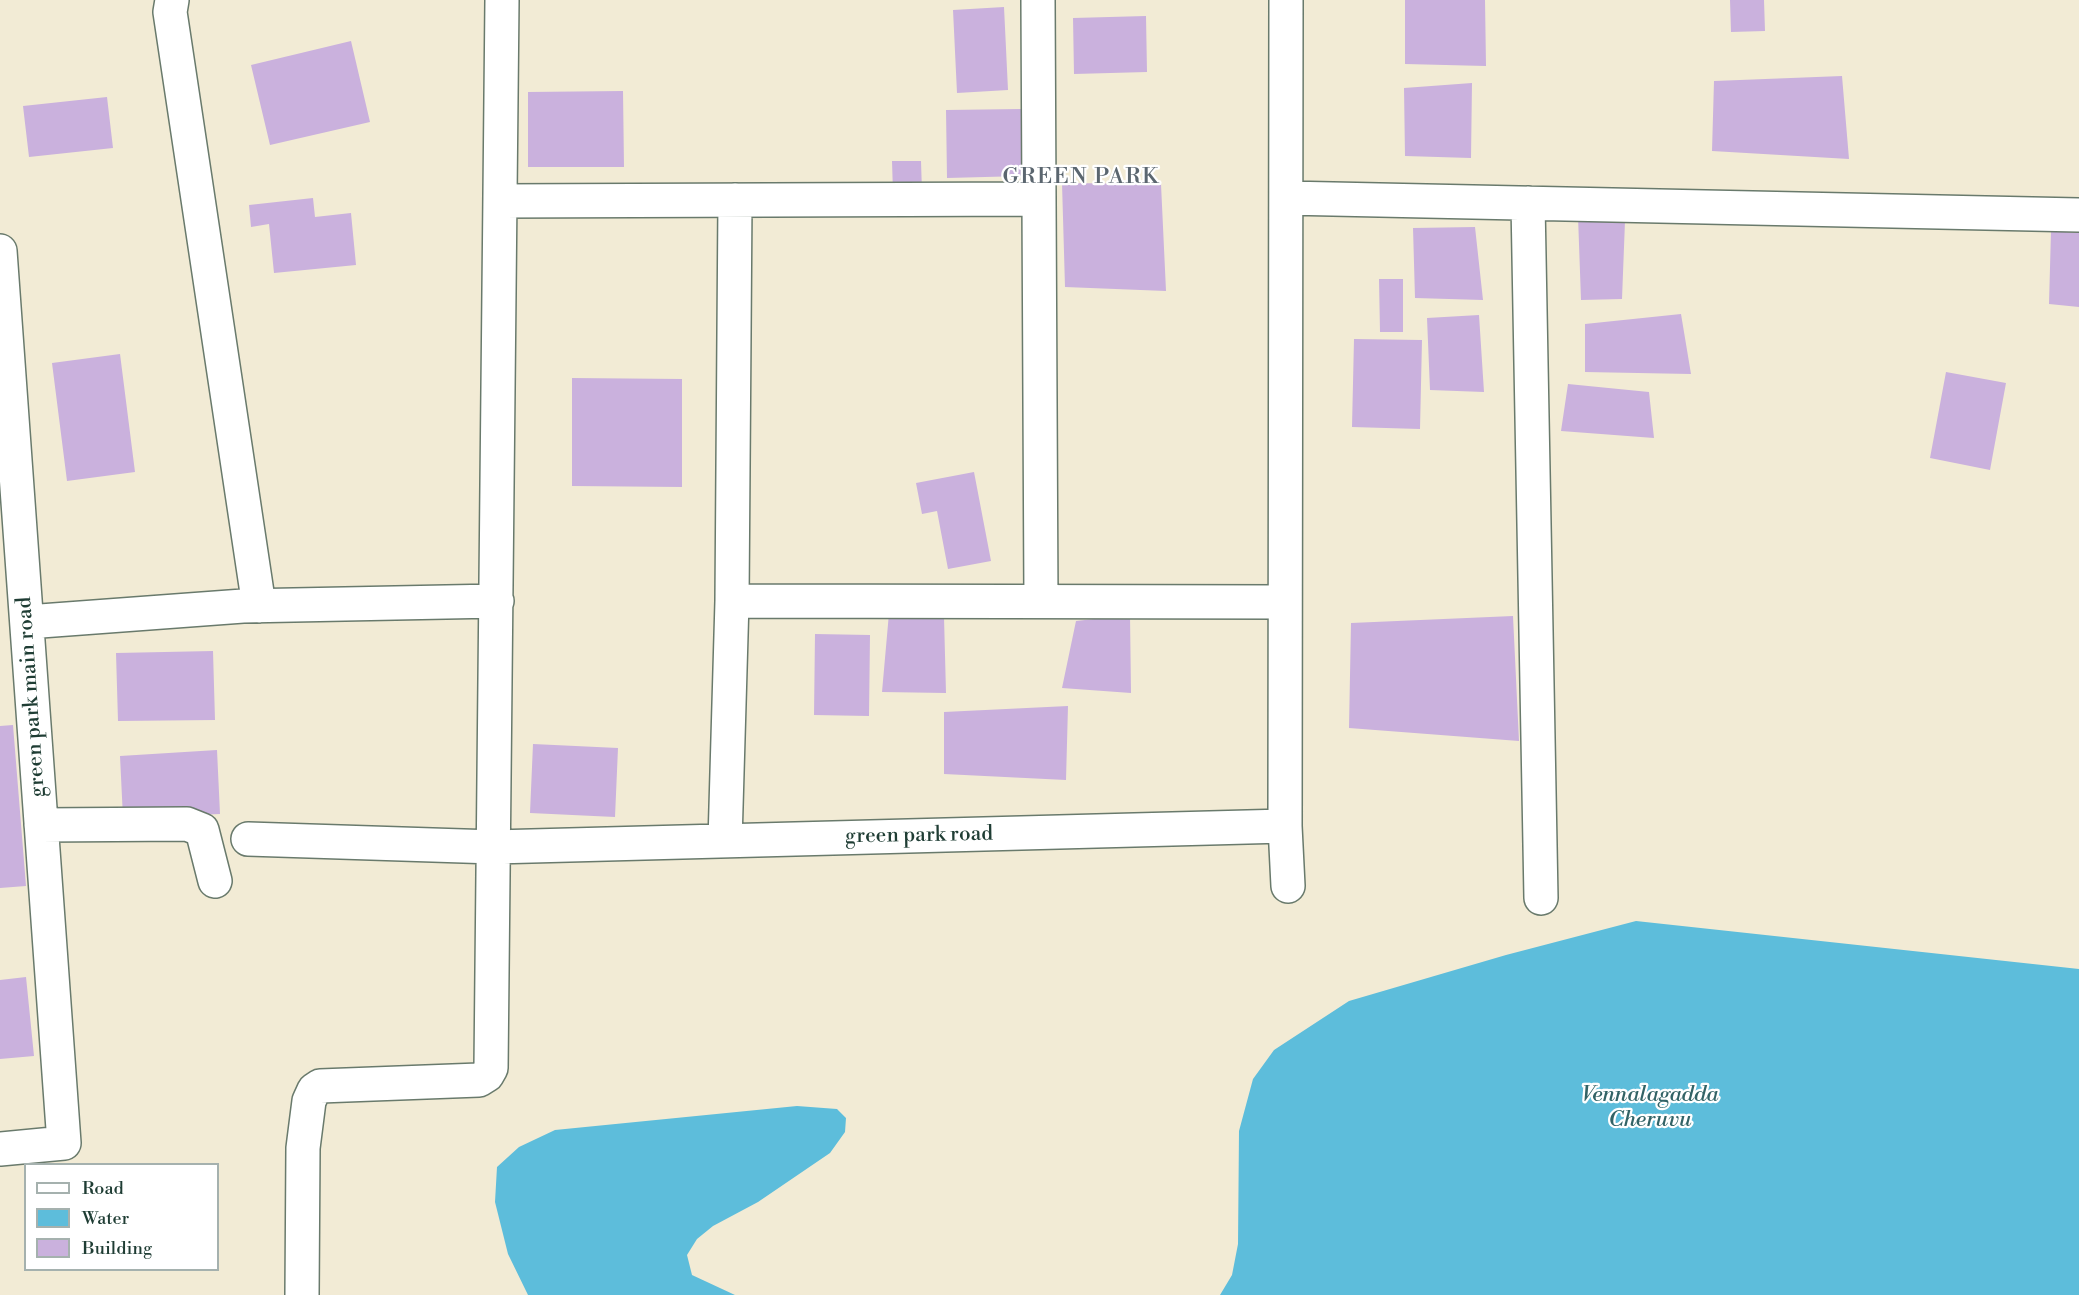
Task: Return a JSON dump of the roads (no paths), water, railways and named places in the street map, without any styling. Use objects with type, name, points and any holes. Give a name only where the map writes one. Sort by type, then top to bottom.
[{"type":"street","points":[[172,0],[170,12],[251,606]]},
{"type":"street","points":[[302,1295],[303,1148],[309,1101],[314,1090],[320,1086],[479,1080],[492,1068],[502,0]]},
{"type":"street","points":[[1038,0],[1041,601]]},
{"type":"street","points":[[1286,0],[1285,826],[1288,886]]},
{"type":"street","points":[[1286,198],[2079,215]]},
{"type":"street","points":[[501,201],[1039,199]]},
{"type":"street","points":[[725,841],[732,601],[735,200]]},
{"type":"street","points":[[1528,203],[1541,898]]},
{"type":"street","name":"green park main road","points":[[0,251],[64,1143],[0,1149]]},
{"type":"street","points":[[27,622],[251,606],[497,601]]},
{"type":"street","points":[[732,601],[1285,602]]},
{"type":"street","points":[[41,825],[188,824],[202,830],[215,881]]},
{"type":"street","name":"green park road","points":[[249,839],[494,847],[1285,826]]},
{"type":"water","name":"Vennalagadda Cheruvu","points":[[1636,921],[2079,969],[2079,1295],[1220,1295],[1232,1275],[1238,1244],[1239,1131],[1253,1079],[1274,1050],[1349,1001],[1506,955]]},
{"type":"water","points":[[797,1106],[837,1109],[846,1118],[845,1132],[830,1153],[758,1202],[713,1226],[697,1239],[687,1255],[692,1275],[735,1295],[528,1295],[508,1254],[495,1202],[497,1167],[519,1147],[555,1130]]},
{"type":"district","name":"GREEN PARK","points":[[1081,178]]}]
